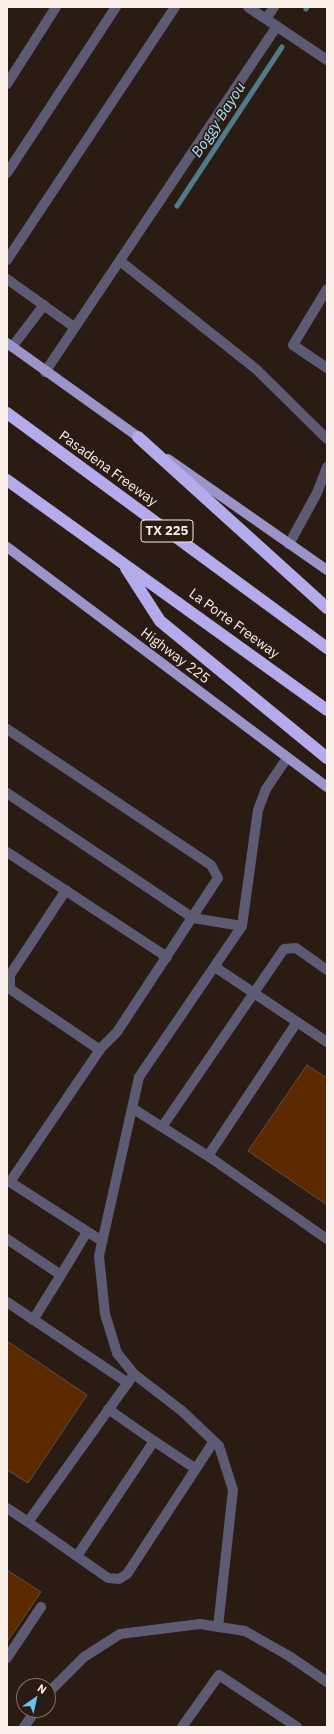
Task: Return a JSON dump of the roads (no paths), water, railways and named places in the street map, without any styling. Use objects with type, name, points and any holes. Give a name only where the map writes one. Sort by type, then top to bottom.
[{"type":"highway","name":"Pasadena Freeway","points":[[7,413],[327,648]]},
{"type":"highway","points":[[138,437],[327,608]]},
{"type":"highway","points":[[7,480],[122,562],[160,621],[327,758]]},
{"type":"highway","name":"La Porte Freeway","points":[[122,562],[327,710]]},
{"type":"main road","points":[[10,345],[45,372],[327,570]]},
{"type":"main road","name":"Highway 225","points":[[7,547],[327,787]]},
{"type":"street","points":[[7,84],[56,7]]},
{"type":"street","points":[[7,173],[116,7]]},
{"type":"street","points":[[7,260],[175,7]]},
{"type":"street","points":[[249,7],[327,60]]},
{"type":"street","points":[[266,19],[274,7]]},
{"type":"street","points":[[45,372],[277,26]]},
{"type":"street","points":[[120,261],[256,369],[327,439]]},
{"type":"street","points":[[7,279],[74,327]]},
{"type":"street","points":[[327,289],[293,345],[327,368]]},
{"type":"street","points":[[10,345],[44,305]]},
{"type":"street","points":[[289,544],[317,493],[327,467]]},
{"type":"street","points":[[7,729],[211,865],[218,878],[117,1032],[100,1050],[9,1180],[102,1241]]},
{"type":"street","points":[[218,1627],[233,1490],[220,1446],[182,1411],[134,1374],[117,1353],[105,1314],[99,1256],[139,1077],[242,926],[258,810],[266,789],[287,758]]},
{"type":"street","points":[[7,793],[193,918],[242,926]]},
{"type":"street","points":[[7,852],[167,957]]},
{"type":"street","points":[[66,890],[10,975],[10,989],[100,1050]]},
{"type":"street","points":[[162,1127],[284,949],[296,948],[327,970]]},
{"type":"street","points":[[214,967],[327,1042]]},
{"type":"street","points":[[208,1156],[297,1022]]},
{"type":"street","points":[[132,1108],[208,1156],[327,1239]]},
{"type":"street","points":[[33,1320],[87,1232]]},
{"type":"street","points":[[7,1239],[60,1275]]},
{"type":"street","points":[[7,1302],[128,1383]]},
{"type":"street","points":[[28,1522],[134,1374]]},
{"type":"street","points":[[108,1409],[196,1469]]},
{"type":"street","points":[[77,1556],[154,1441]]},
{"type":"street","points":[[7,1508],[108,1578],[119,1579],[127,1574],[214,1441]]},
{"type":"street","points":[[7,1658],[41,1607]]},
{"type":"street","points":[[56,1685],[84,1658],[120,1634],[200,1624],[245,1631],[289,1656],[327,1682]]},
{"type":"street","points":[[182,1727],[219,1675],[297,1727]]},
{"type":"street","points":[[24,1727],[30,1718]]},
{"type":"waterway","name":"Boggy Bayou","points":[[177,206],[282,47]]}]
